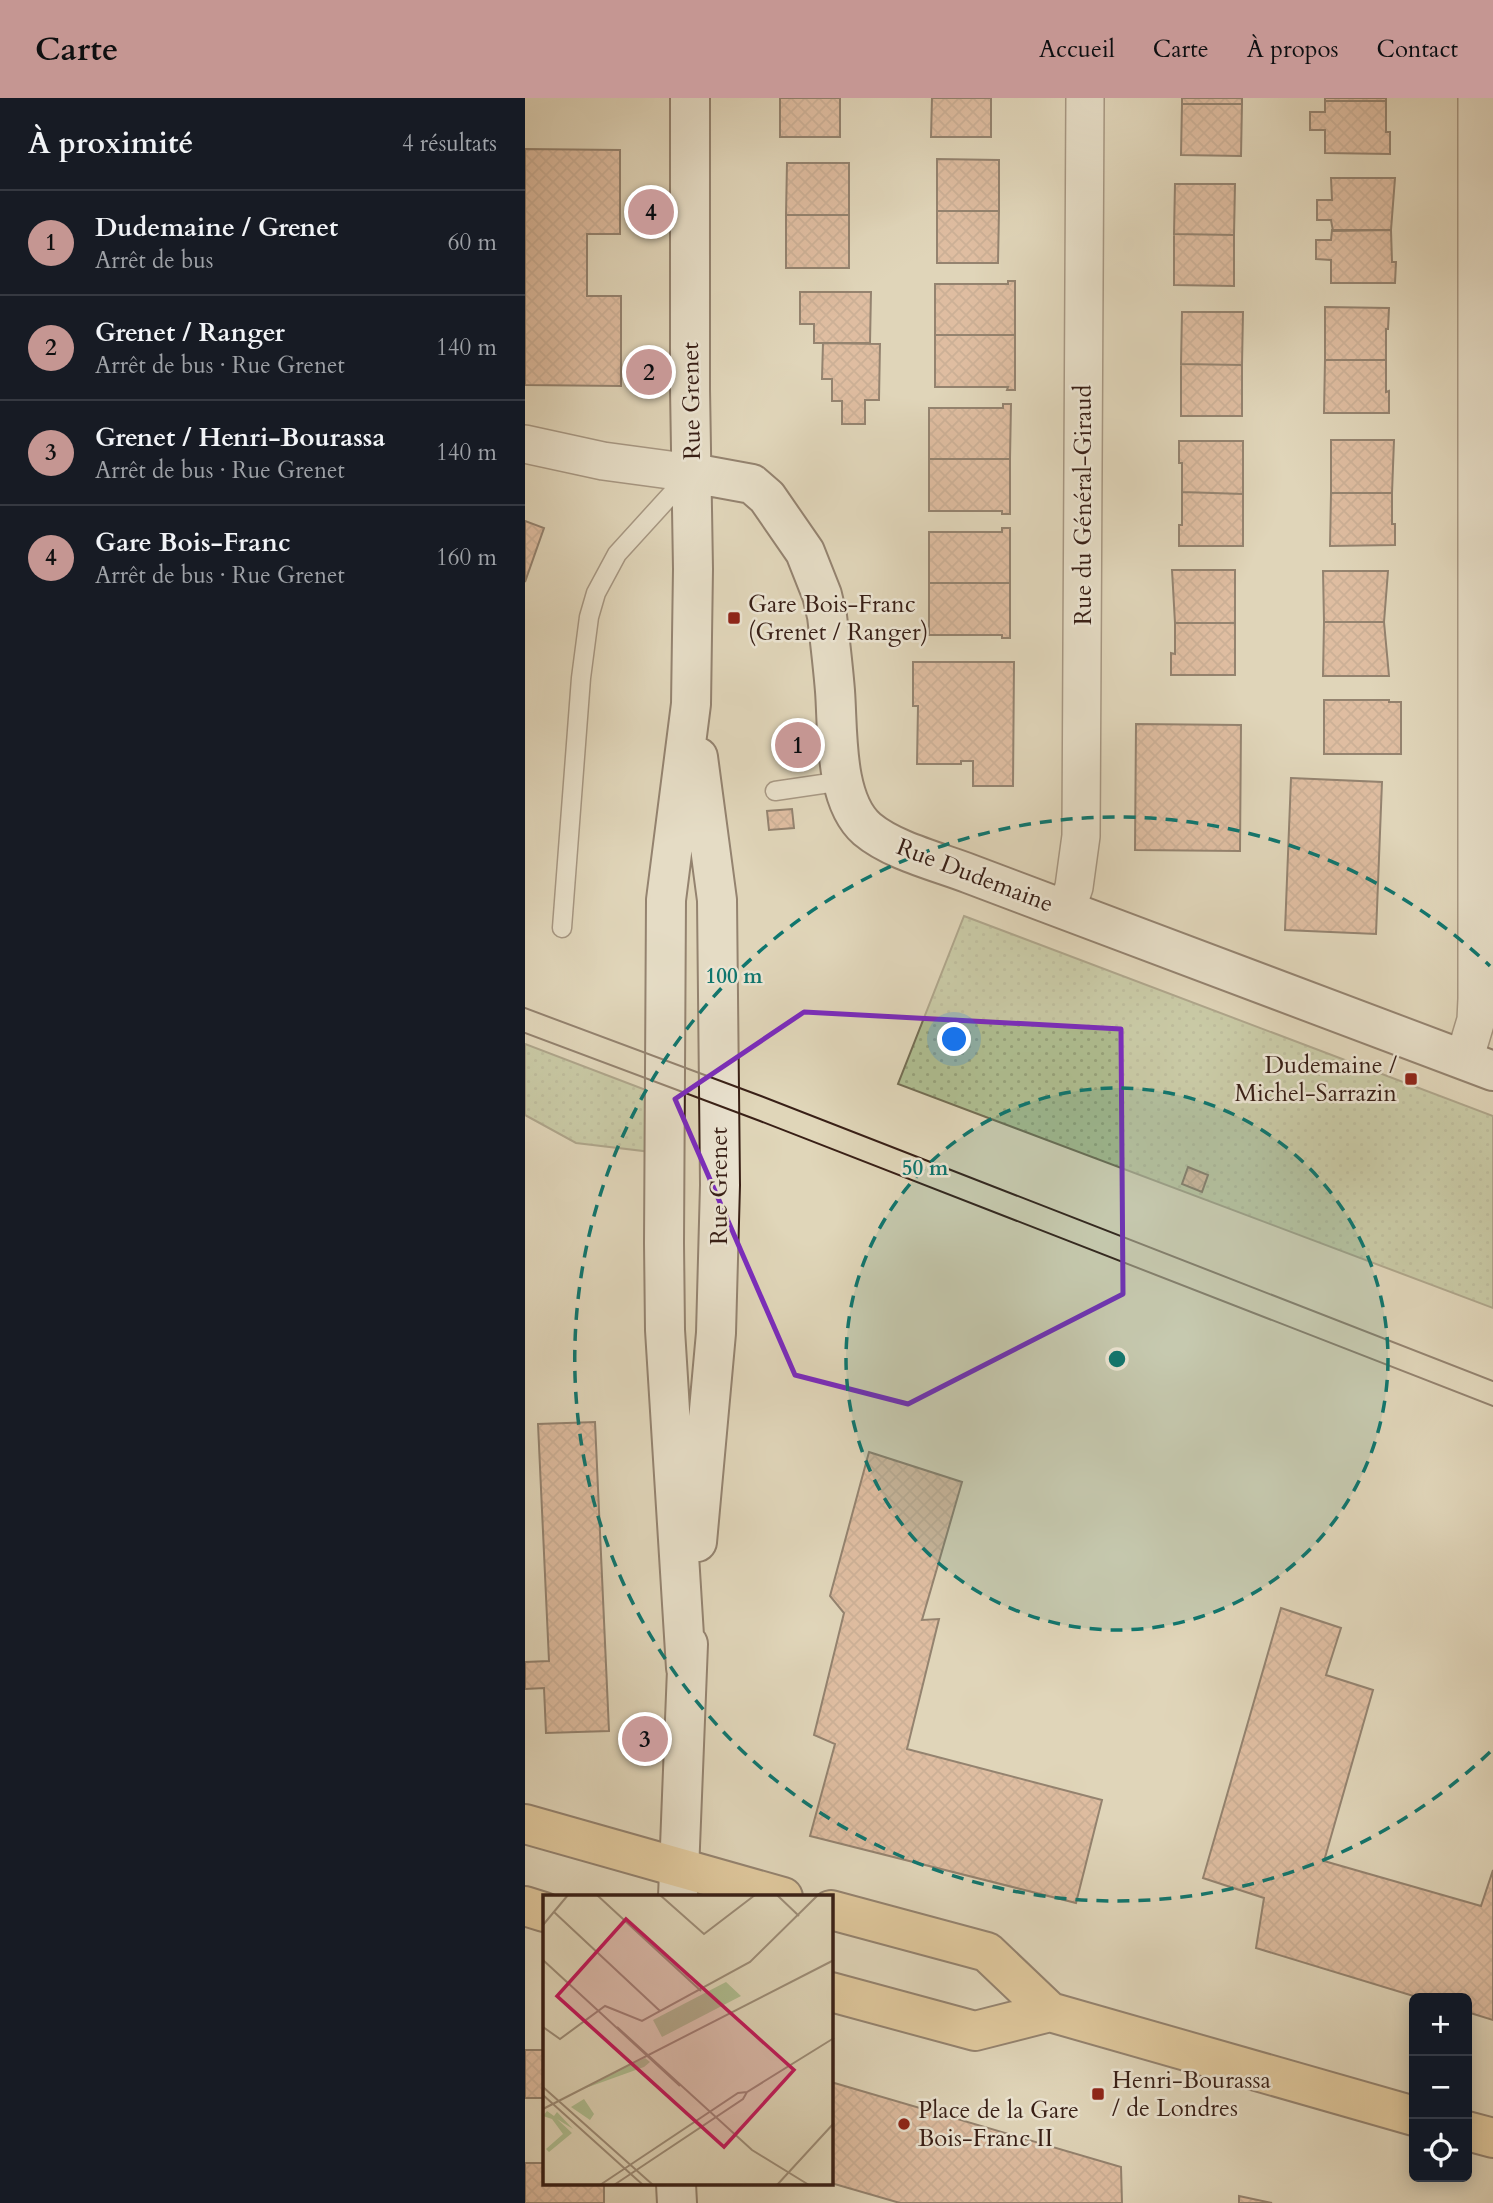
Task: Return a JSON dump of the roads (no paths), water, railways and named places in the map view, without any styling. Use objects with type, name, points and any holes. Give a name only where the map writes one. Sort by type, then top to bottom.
[{"type":"main road","points":[[525,1824],[678,1881],[770,1895]]},
{"type":"main road","points":[[525,1906],[543,1912]]},
{"type":"main road","points":[[833,1911],[987,1952],[1050,2012],[1409,2115]]},
{"type":"main road","points":[[833,1993],[975,2031],[1050,2012]]},
{"type":"main road","points":[[1472,2132],[1493,2138]]},
{"type":"street","name":"Rue Grenet","points":[[686,1668],[665,1330],[664,1243],[666,900],[691,704],[690,98]]},
{"type":"street","name":"Rue du Général-Giraud","points":[[1066,910],[1074,887],[1081,836],[1085,98]]},
{"type":"street","points":[[1477,98],[1478,1066]]},
{"type":"street","points":[[525,444],[603,461],[692,472]]},
{"type":"street","name":"Rue Dudemaine","points":[[692,472],[752,484],[774,506],[805,552],[827,616],[843,781],[850,805],[865,827],[875,835],[892,844],[1478,1066]]},
{"type":"street","name":"Rue Grenet","points":[[678,1881],[686,1668],[716,1333],[720,1185],[717,901],[691,704]]},
{"type":"lane","points":[[562,928],[581,678],[589,617],[606,571],[617,554],[692,472]]},
{"type":"lane","points":[[775,791],[843,781]]},
{"type":"tram line","points":[[525,1008],[761,1096],[1493,1381]]},
{"type":"tram line","points":[[525,1033],[760,1121],[1493,1406]]},
{"type":"place","name":"Gare Bois-Franc","points":[[651,212]]},
{"type":"place","name":"Grenet / Ranger","points":[[649,372]]},
{"type":"place","name":"Gare Bois-Franc (Grenet / Ranger)","points":[[734,618]]},
{"type":"place","name":"Dudemaine / Grenet","points":[[798,745]]},
{"type":"place","name":"Dudemaine / Michel-Sarrazin","points":[[1411,1079]]},
{"type":"place","name":"Grenet / Henri-Bourassa","points":[[645,1739]]},
{"type":"place","name":"Henri-Bourassa / de Londres","points":[[1098,2094]]},
{"type":"place","name":"Place de la Gare Bois-Franc II","points":[[904,2124]]}]
